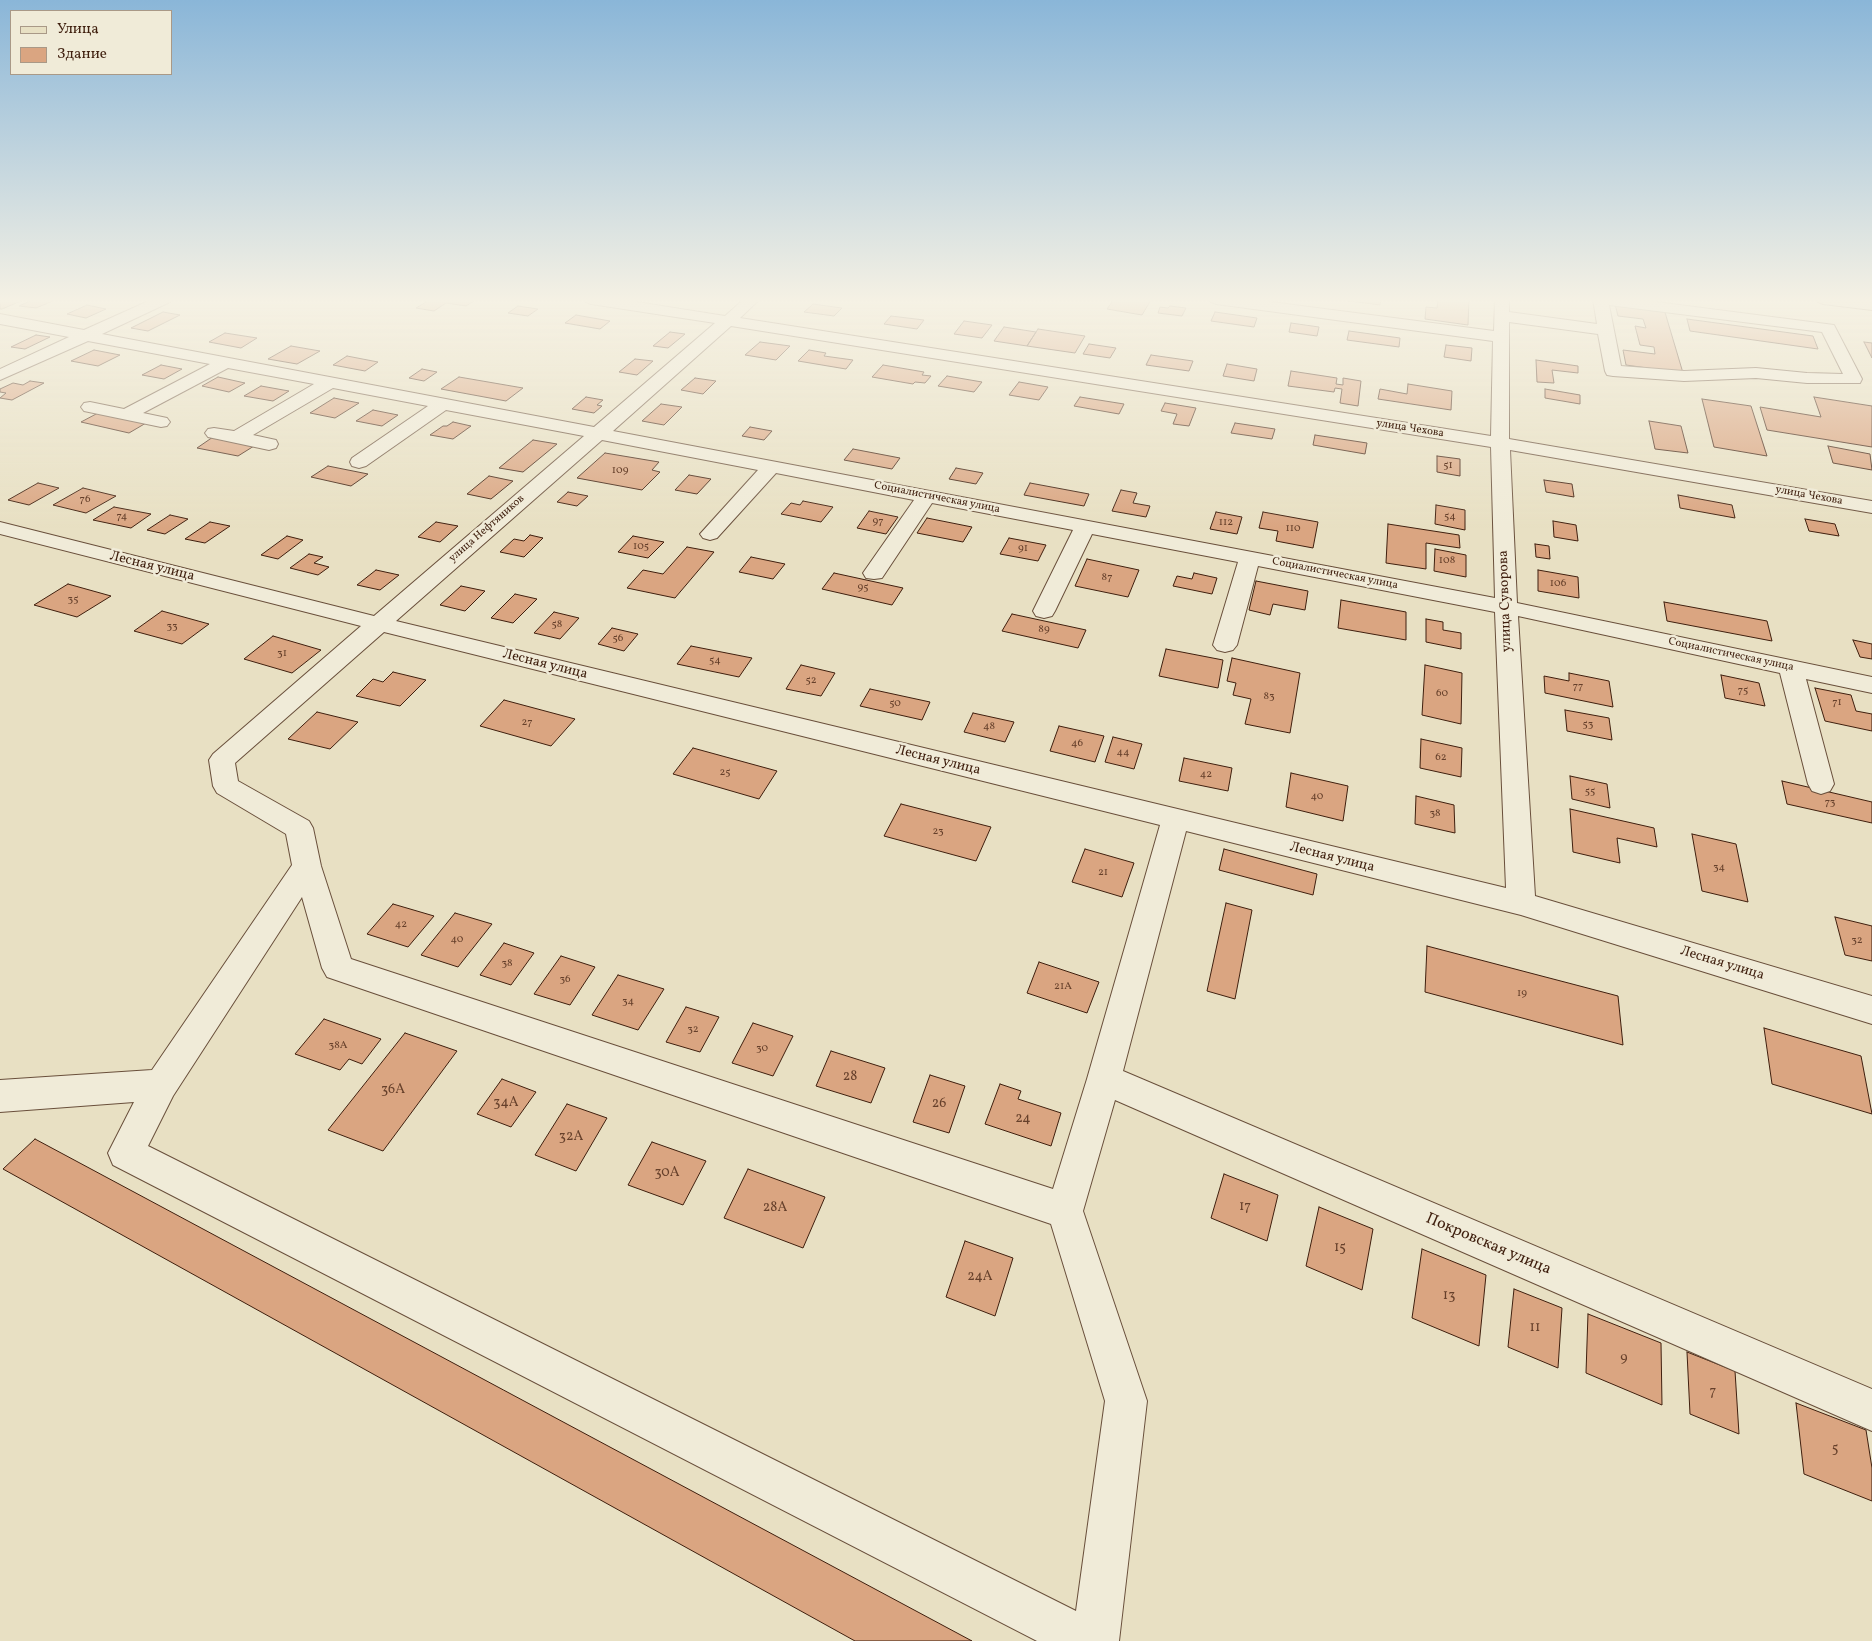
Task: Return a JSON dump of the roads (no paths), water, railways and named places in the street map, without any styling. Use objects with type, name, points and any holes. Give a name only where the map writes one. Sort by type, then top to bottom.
[{"type":"street","points":[[126,415],[200,376]]},
{"type":"street","name":"Социалистическая улица","points":[[297,376],[1506,607],[1872,685]]},
{"type":"street","name":"улица Нефтяников","points":[[307,866],[299,828],[226,786],[222,760],[663,376]]},
{"type":"street","name":"улица Чехова","points":[[1076,376],[1500,443],[1872,507]]},
{"type":"street","name":"улица Суворова","points":[[1501,376],[1500,443],[1506,607],[1521,903]]},
{"type":"street","points":[[1782,376],[1854,379],[1852,376]]},
{"type":"street","points":[[236,438],[330,382]]},
{"type":"street","points":[[359,462],[443,404]]},
{"type":"street","points":[[90,407],[160,422]]},
{"type":"street","points":[[214,433],[269,444]]},
{"type":"street","points":[[689,530],[718,535],[772,466]]},
{"type":"street","points":[[874,573],[927,496]]},
{"type":"street","points":[[1044,611],[1085,526]]},
{"type":"street","name":"Лесная улица","points":[[0,528],[379,624],[1174,820],[1521,903],[1872,1010]]},
{"type":"street","points":[[1225,645],[1250,558]]},
{"type":"street","points":[[1791,668],[1821,784]]},
{"type":"street","points":[[1095,1641],[1126,1401],[1065,1211],[1104,1079],[1174,820]]},
{"type":"street","points":[[307,866],[161,1085],[126,1153],[1086,1641]]},
{"type":"street","points":[[307,866],[338,968],[1065,1211]]},
{"type":"street","name":"Покровская улица","points":[[1104,1079],[1872,1410]]},
{"type":"street","points":[[0,1096],[161,1085]]}]
